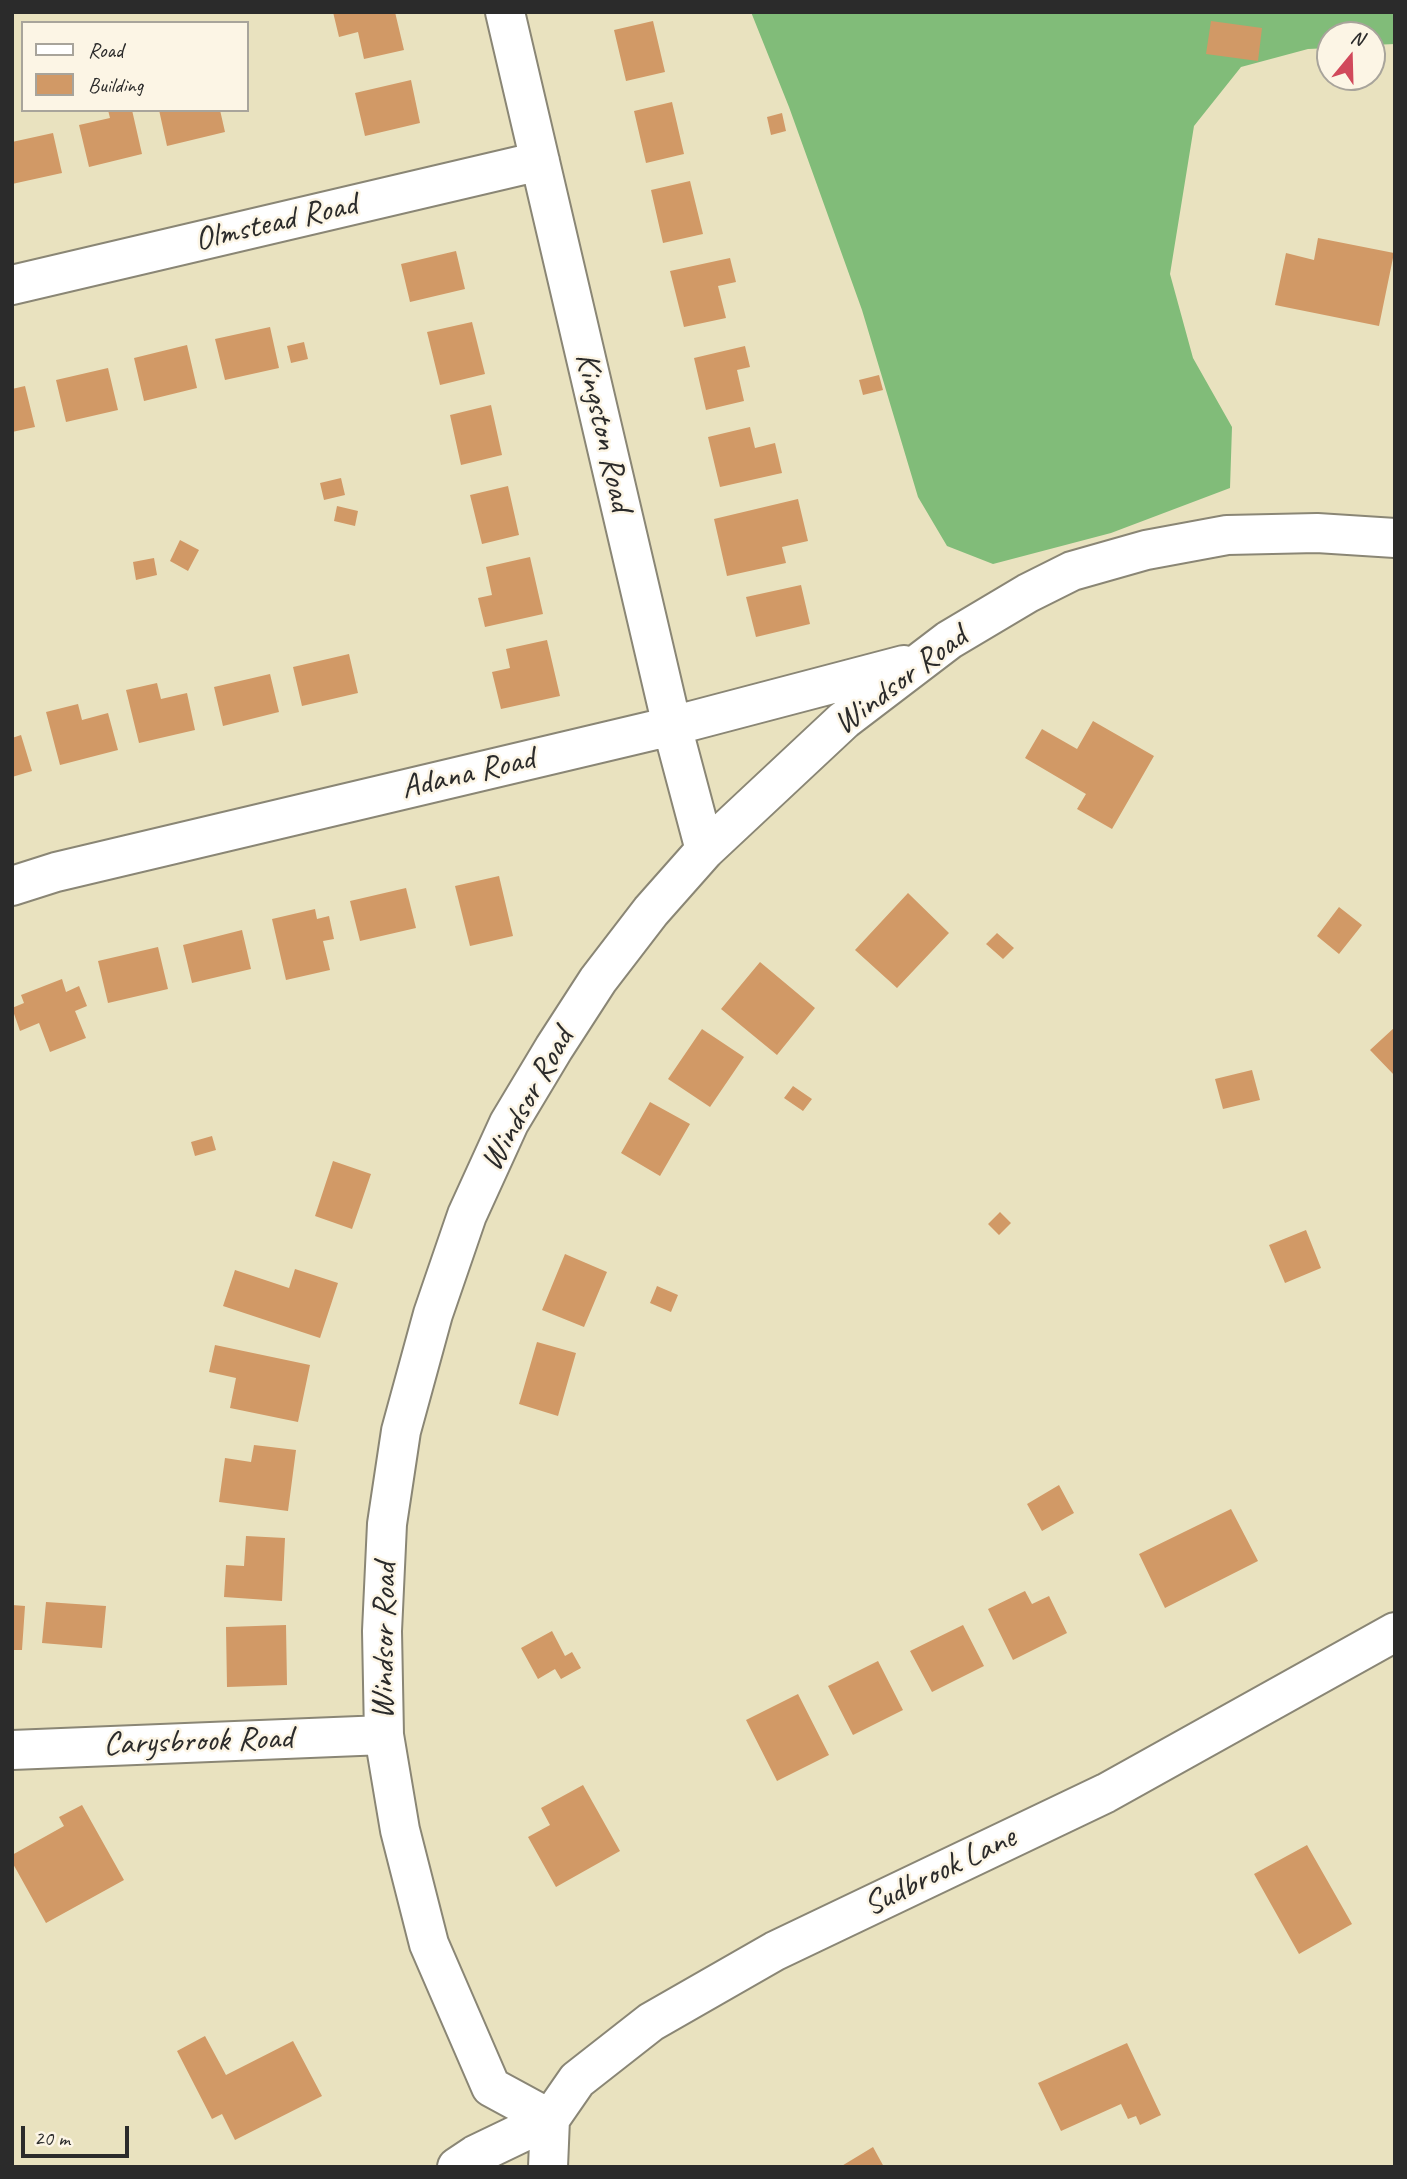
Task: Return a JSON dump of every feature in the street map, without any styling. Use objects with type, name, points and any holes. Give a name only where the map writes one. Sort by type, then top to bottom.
[{"type":"street","name":"Kingston Road","points":[[505,12],[672,726],[705,850]]},
{"type":"street","name":"Olmstead Road","points":[[12,285],[540,161]]},
{"type":"street","name":"Windsor Road","points":[[550,2119],[491,2087],[434,1956],[400,1830],[384,1735],[382,1630],[387,1524],[401,1431],[433,1314],[467,1215],[509,1123],[598,980],[651,911],[705,850],[844,720],[960,633],[1072,571],[1146,550],[1227,535],[1317,533],[1395,538]]},
{"type":"street","name":"Adana Road","points":[[12,886],[56,872],[672,726],[922,660]]},
{"type":"street","name":"Sudbrook Lane","points":[[550,2119],[577,2080],[663,2015],[775,1951],[1106,1793],[1395,1632]]},
{"type":"street","name":"Carysbrook Road","points":[[12,1750],[384,1735]]},
{"type":"street","points":[[457,2167],[475,2155],[550,2119],[548,2167]]},
{"type":"green space","points":[[751,12],[1395,12],[1395,44],[1386,44],[1386,21],[1316,21],[1316,49],[1241,67],[1194,126],[1170,274],[1193,358],[1232,427],[1230,488],[1111,533],[993,564],[947,546],[918,497],[862,310],[789,107]]},
{"type":"building","points":[[333,12],[395,12],[404,50],[364,59],[358,32],[339,37]]},
{"type":"building","points":[[653,21],[665,72],[626,81],[614,30]]},
{"type":"building","points":[[1211,21],[1262,28],[1258,61],[1206,54]]},
{"type":"building","points":[[411,80],[420,123],[365,136],[355,93]]},
{"type":"building","points":[[672,102],[684,154],[646,163],[634,111]]},
{"type":"building","points":[[108,112],[132,112],[142,154],[89,167],[79,125],[110,118]]},
{"type":"building","points":[[159,112],[220,112],[225,132],[167,146]]},
{"type":"building","points":[[782,113],[786,131],[771,135],[767,117]]},
{"type":"building","points":[[53,133],[62,173],[12,184],[12,142]]},
{"type":"building","points":[[690,181],[703,234],[663,243],[651,190]]},
{"type":"building","points":[[1318,238],[1394,253],[1379,326],[1275,305],[1286,253],[1314,260]]},
{"type":"building","points":[[456,251],[465,289],[410,302],[401,264]]},
{"type":"building","points":[[730,258],[736,282],[718,286],[726,318],[684,327],[670,271]]},
{"type":"building","points":[[472,322],[485,374],[440,385],[427,332]]},
{"type":"building","points":[[270,327],[279,368],[225,380],[215,339]]},
{"type":"building","points":[[304,342],[308,359],[291,363],[287,346]]},
{"type":"building","points":[[187,345],[197,388],[144,401],[134,358]]},
{"type":"building","points":[[745,346],[750,367],[737,370],[744,401],[706,410],[694,358]]},
{"type":"building","points":[[108,368],[118,410],[66,422],[56,380]]},
{"type":"building","points":[[879,375],[883,390],[863,395],[859,380]]},
{"type":"building","points":[[25,386],[35,427],[12,432],[12,389]]},
{"type":"building","points":[[491,405],[502,455],[461,465],[450,415]]},
{"type":"building","points":[[750,427],[755,448],[775,443],[782,473],[720,487],[708,437]]},
{"type":"building","points":[[341,478],[345,495],[324,500],[320,483]]},
{"type":"building","points":[[508,486],[519,535],[482,544],[470,495]]},
{"type":"building","points":[[798,499],[808,541],[782,547],[786,563],[727,576],[714,519]]},
{"type":"building","points":[[337,506],[358,511],[355,526],[334,521]]},
{"type":"building","points":[[180,540],[199,550],[188,571],[170,561]]},
{"type":"building","points":[[530,557],[543,614],[485,627],[478,598],[492,595],[486,567]]},
{"type":"building","points":[[154,558],[157,575],[136,580],[133,562]]},
{"type":"building","points":[[801,585],[810,624],[756,637],[746,597]]},
{"type":"building","points":[[547,640],[560,696],[501,709],[492,672],[510,668],[506,649]]},
{"type":"building","points":[[349,654],[358,693],[302,706],[293,667]]},
{"type":"building","points":[[270,674],[279,712],[223,726],[214,687]]},
{"type":"building","points":[[157,683],[161,699],[187,693],[195,730],[139,743],[126,690]]},
{"type":"building","points":[[78,704],[82,720],[108,713],[118,750],[60,765],[46,712]]},
{"type":"building","points":[[1093,721],[1154,756],[1112,829],[1077,809],[1086,794],[1025,758],[1042,729],[1077,749]]},
{"type":"building","points":[[21,735],[32,771],[12,777],[12,738]]},
{"type":"building","points":[[499,876],[513,936],[470,946],[455,886]]},
{"type":"building","points":[[406,888],[416,928],[360,941],[350,901]]},
{"type":"building","points":[[908,893],[949,933],[897,988],[855,950]]},
{"type":"building","points":[[1339,907],[1362,925],[1339,954],[1317,936]]},
{"type":"building","points":[[315,909],[317,919],[329,916],[334,939],[323,941],[330,970],[286,980],[272,919]]},
{"type":"building","points":[[242,930],[251,969],[192,983],[183,945]]},
{"type":"building","points":[[997,933],[1014,948],[1003,959],[986,944]]},
{"type":"building","points":[[158,947],[168,989],[108,1003],[98,961]]},
{"type":"building","points":[[760,962],[815,1008],[777,1055],[721,1009]]},
{"type":"building","points":[[62,979],[66,992],[79,986],[87,1006],[75,1011],[86,1038],[50,1052],[39,1023],[20,1031],[12,1008],[24,1003],[21,995]]},
{"type":"building","points":[[1395,1027],[1395,1076],[1370,1050]]},
{"type":"building","points":[[702,1029],[744,1057],[710,1107],[668,1079]]},
{"type":"building","points":[[1252,1070],[1260,1100],[1223,1109],[1215,1079]]},
{"type":"building","points":[[793,1086],[812,1099],[803,1111],[784,1098]]},
{"type":"building","points":[[650,1102],[690,1124],[660,1176],[621,1153]]},
{"type":"building","points":[[212,1136],[216,1150],[195,1156],[191,1142]]},
{"type":"building","points":[[333,1161],[371,1174],[352,1229],[315,1216]]},
{"type":"building","points":[[1000,1212],[1011,1223],[999,1235],[988,1224]]},
{"type":"building","points":[[1306,1230],[1321,1268],[1285,1283],[1269,1245]]},
{"type":"building","points":[[565,1254],[607,1272],[584,1327],[542,1310]]},
{"type":"building","points":[[295,1269],[338,1283],[320,1338],[223,1306],[235,1270],[289,1288]]},
{"type":"building","points":[[657,1286],[678,1295],[671,1312],[650,1303]]},
{"type":"building","points":[[537,1342],[576,1353],[558,1416],[519,1404]]},
{"type":"building","points":[[215,1345],[310,1365],[298,1422],[230,1408],[236,1378],[209,1372]]},
{"type":"building","points":[[254,1445],[296,1450],[288,1511],[219,1502],[225,1458],[251,1462]]},
{"type":"building","points":[[1059,1485],[1074,1513],[1042,1531],[1027,1504]]},
{"type":"building","points":[[1231,1509],[1258,1561],[1165,1608],[1139,1554]]},
{"type":"building","points":[[246,1536],[285,1538],[282,1601],[224,1597],[226,1565],[244,1566]]},
{"type":"building","points":[[1025,1591],[1032,1604],[1049,1596],[1067,1633],[1013,1660],[988,1609]]},
{"type":"building","points":[[46,1602],[106,1606],[102,1648],[42,1643]]},
{"type":"building","points":[[12,1605],[25,1606],[22,1650],[12,1650]]},
{"type":"building","points":[[286,1625],[287,1685],[227,1687],[226,1627]]},
{"type":"building","points":[[963,1625],[984,1666],[932,1692],[910,1651]]},
{"type":"building","points":[[552,1631],[565,1656],[572,1652],[581,1668],[561,1679],[555,1669],[538,1679],[521,1648]]},
{"type":"building","points":[[878,1661],[903,1710],[853,1735],[828,1686]]},
{"type":"building","points":[[798,1694],[829,1755],[777,1781],[746,1720]]},
{"type":"building","points":[[583,1785],[620,1851],[556,1887],[528,1837],[550,1825],[541,1808]]},
{"type":"building","points":[[82,1805],[124,1880],[46,1923],[12,1862],[12,1855],[64,1826],[59,1817]]},
{"type":"building","points":[[1307,1845],[1352,1924],[1299,1954],[1254,1874]]},
{"type":"building","points":[[205,2036],[226,2075],[293,2041],[322,2096],[235,2140],[222,2114],[212,2119],[177,2051]]},
{"type":"building","points":[[1127,2043],[1161,2115],[1140,2125],[1136,2116],[1128,2119],[1121,2104],[1061,2131],[1038,2083]]},
{"type":"building","points":[[873,2147],[884,2167],[840,2167]]}]
